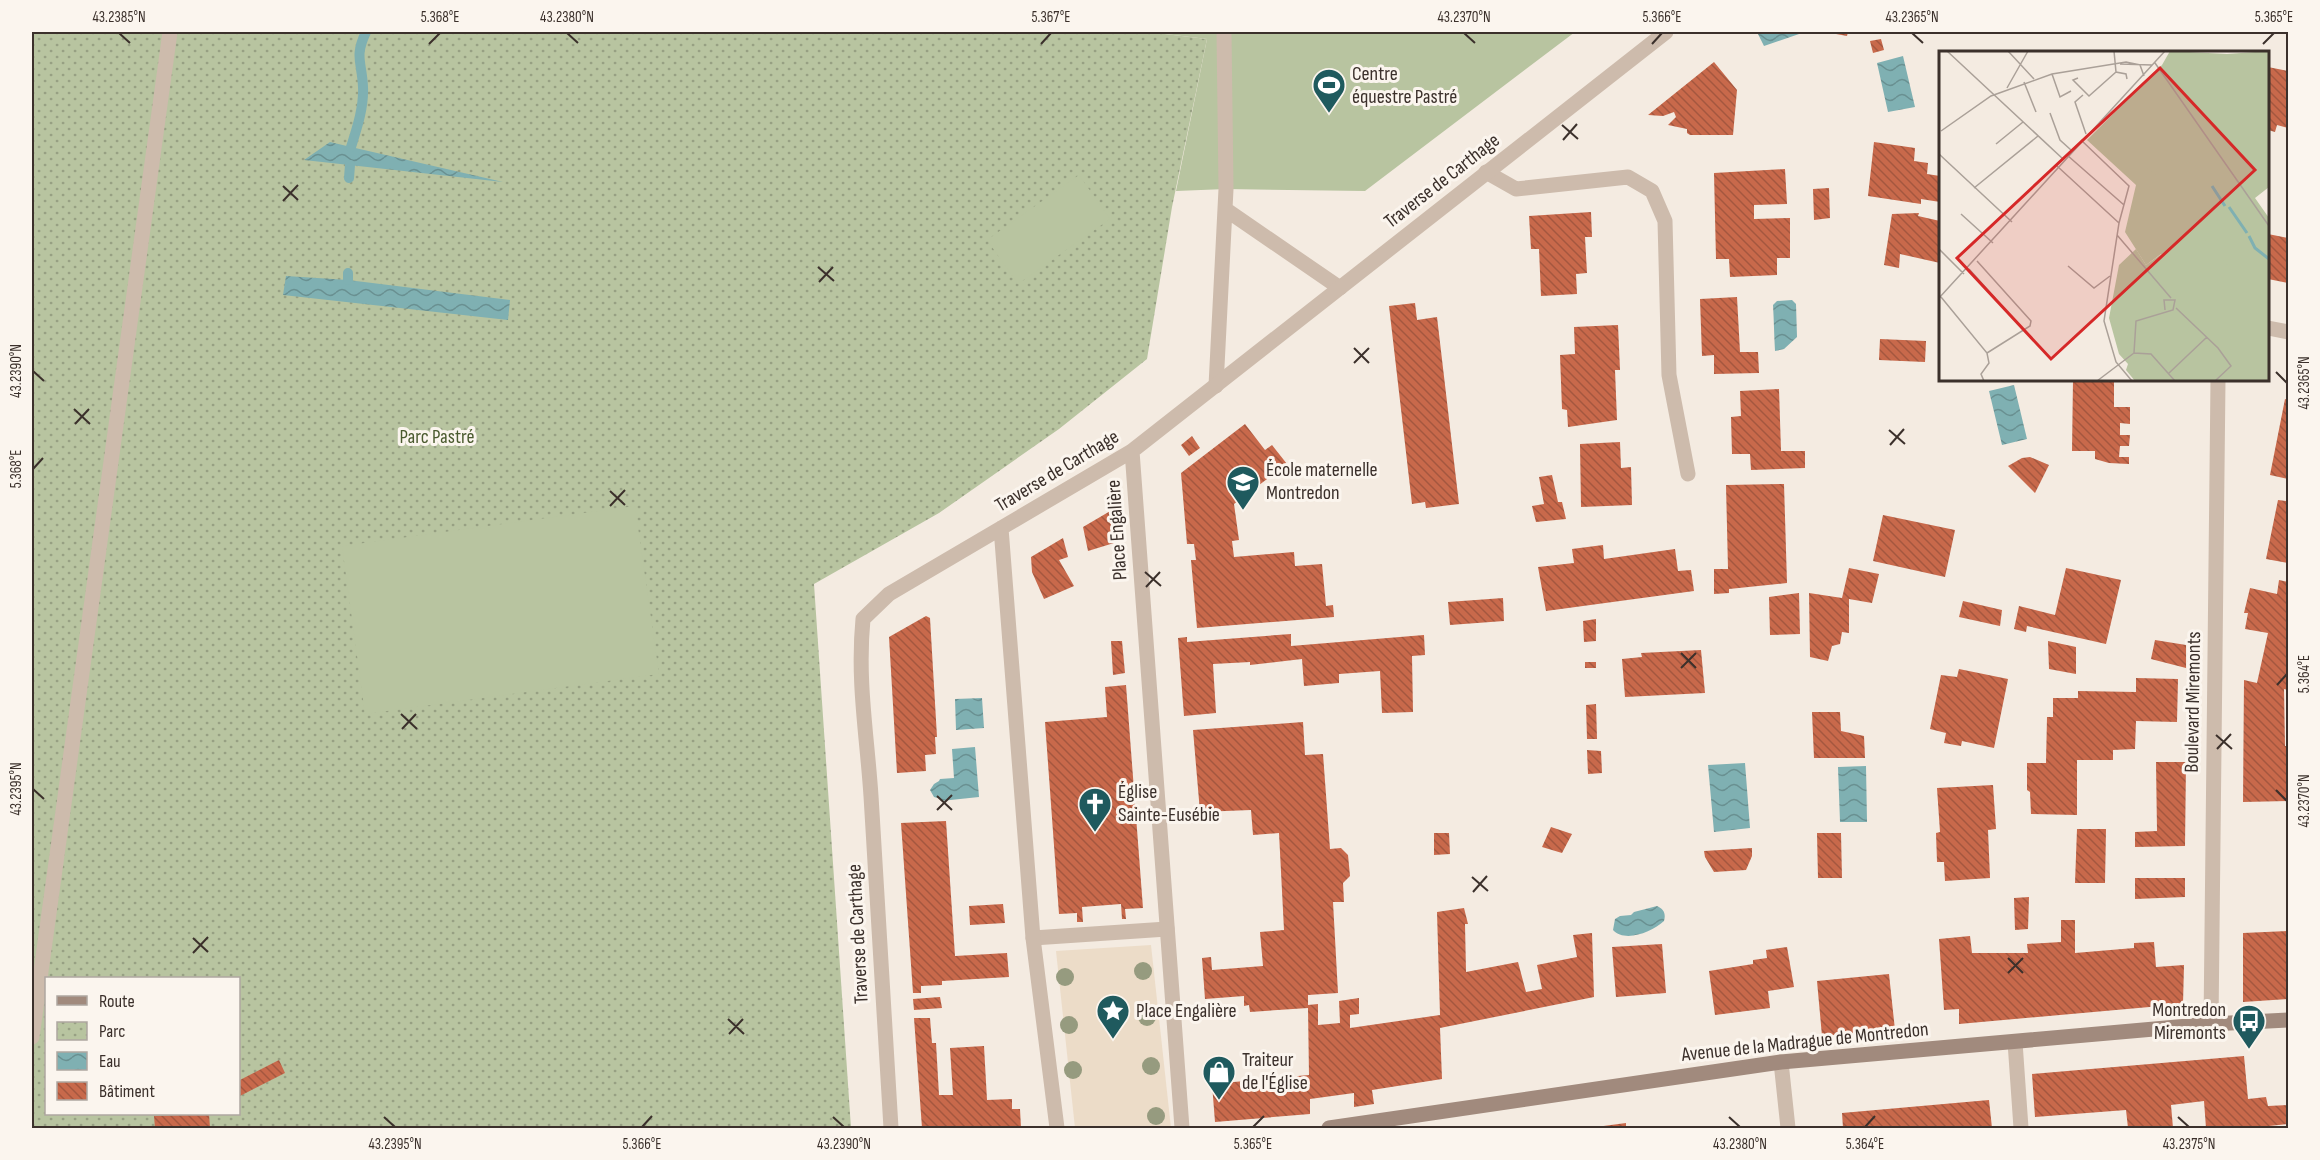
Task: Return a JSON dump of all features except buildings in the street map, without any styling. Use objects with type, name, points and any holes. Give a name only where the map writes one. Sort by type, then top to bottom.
[{"type":"street","points":[[32,1037],[170,32]]},
{"type":"street","points":[[1216,386],[1225,209],[1224,32]]},
{"type":"street","name":"Traverse de Carthage","points":[[891,1128],[871,792],[862,710],[859,654],[863,619],[889,594],[1132,451],[1666,32]]},
{"type":"street","points":[[1486,172],[1516,189],[1628,177],[1652,191],[1665,221],[1669,375],[1688,474]]},
{"type":"street","points":[[1225,209],[1340,288]]},
{"type":"street","points":[[2269,328],[2289,332]]},
{"type":"street","name":"Boulevard Miremonts","points":[[2211,1024],[2218,381]]},
{"type":"street","name":"Place Engalière","points":[[1132,451],[1182,1128]]},
{"type":"street","points":[[1000,528],[1033,938],[1057,1128]]},
{"type":"street","points":[[1033,938],[1167,929]]},
{"type":"street","name":"Avenue de la Madrague de Montredon","points":[[1329,1128],[1781,1062],[2211,1024],[2289,1020]]},
{"type":"street","points":[[2014,1042],[2021,1128]]},
{"type":"street","points":[[1781,1062],[1788,1128]]},
{"type":"green space","name":"Parc Pastré","points":[[32,32],[1148,32],[1207,39],[1172,207],[1147,359],[1059,429],[939,513],[814,584],[851,1128],[32,1128]]},
{"type":"green space","name":"Centre équestre Pastré","points":[[1148,32],[1575,32],[1365,191],[1226,189],[1176,191],[1207,39]]},
{"type":"green space","points":[[1079,175],[1110,219],[1018,284],[987,240]]},
{"type":"green space","points":[[635,506],[659,674],[365,714],[342,546]]},
{"type":"shaded area","name":"Place Engalière","points":[[1151,945],[1171,1128],[1075,1128],[1056,951]]},
{"type":"water","points":[[1757,32],[1802,32],[1802,33],[1764,46]]},
{"type":"water","points":[[1903,56],[1915,107],[1888,112],[1877,63]]},
{"type":"water","points":[[330,142],[351,147],[503,182],[304,160]]},
{"type":"water","points":[[286,276],[348,280],[510,300],[508,320],[283,295]]},
{"type":"water","points":[[1792,300],[1796,304],[1797,337],[1784,349],[1775,351],[1773,305],[1777,301]]},
{"type":"water","points":[[2014,385],[2027,439],[2002,445],[1989,391]]},
{"type":"water","points":[[982,698],[984,728],[956,730],[955,699]]},
{"type":"water","points":[[975,747],[979,797],[941,801],[934,797],[930,790],[934,784],[940,779],[954,778],[952,749]]},
{"type":"water","points":[[1745,763],[1750,828],[1714,832],[1708,765]]},
{"type":"water","points":[[1866,766],[1867,822],[1840,822],[1838,767]]},
{"type":"water","points":[[1657,906],[1663,910],[1665,918],[1653,929],[1631,936],[1618,934],[1613,930],[1615,919],[1620,916],[1631,915],[1634,912]]},
{"type":"waterway","points":[[351,147],[362,102],[360,48],[366,32]]},
{"type":"waterway","points":[[349,178],[350,165]]},
{"type":"waterway","points":[[348,273],[348,280]]},
{"type":"place","name":"Centre équestre Pastré","points":[[1329,114]]},
{"type":"place","name":"École maternelle Montredon","points":[[1243,511]]},
{"type":"place","name":"Église Sainte-Eusébie","points":[[1095,833]]},
{"type":"place","name":"Place Engalière","points":[[1113,1040]]},
{"type":"place","name":"Montredon Miremonts","points":[[2249,1050]]},
{"type":"place","name":"Traiteur de l'Église","points":[[1219,1101]]}]
